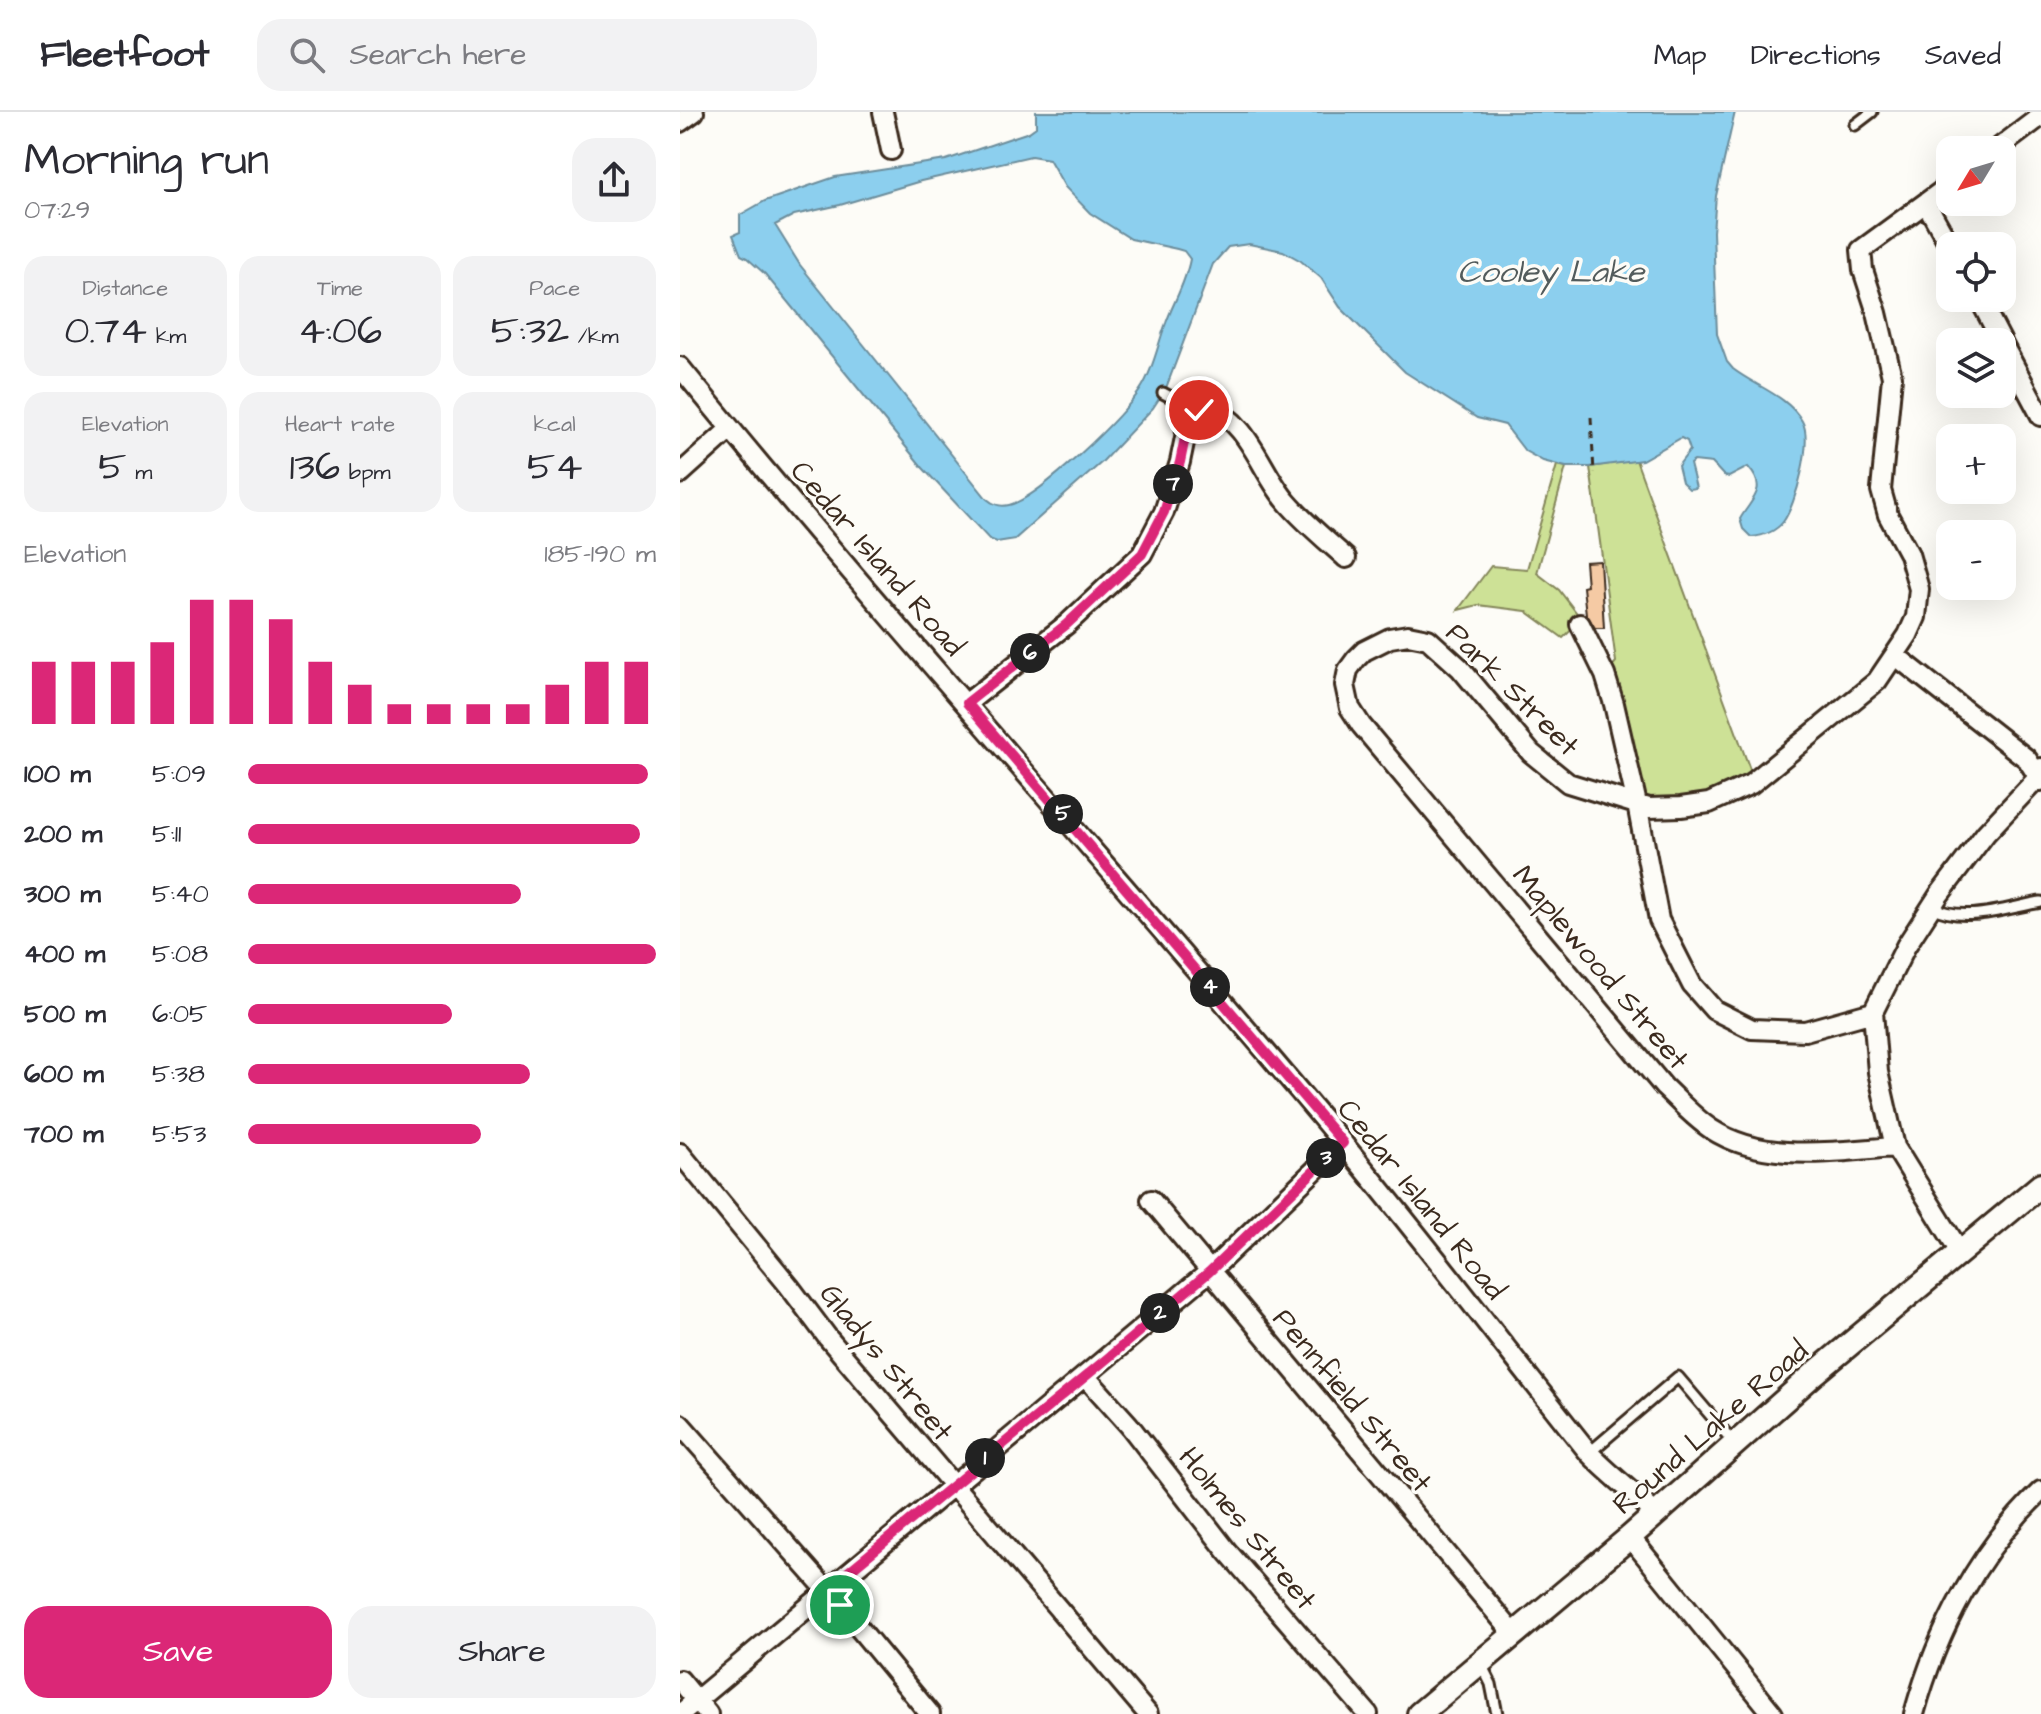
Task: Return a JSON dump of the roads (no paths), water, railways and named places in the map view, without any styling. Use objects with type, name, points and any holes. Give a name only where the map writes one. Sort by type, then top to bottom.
[{"type":"street","points":[[680,122],[694,112]]},
{"type":"street","points":[[883,112],[891,150]]},
{"type":"street","points":[[2015,136],[2041,116]]},
{"type":"street","points":[[1936,196],[1926,203],[1942,232]]},
{"type":"street","name":"Park Street","points":[[1345,685],[1348,670],[1356,659],[1377,644],[1408,635],[1428,639],[1460,668],[1531,753],[1568,783],[1649,808],[1709,803],[1751,784],[1877,681],[1896,656],[1916,617],[1919,589],[1909,554],[1888,515],[1881,490],[1892,377],[1888,353],[1863,270],[1861,250],[1926,203]]},
{"type":"street","name":"Cedar Island Road","points":[[680,367],[1343,1143],[1589,1453],[1656,1515]]},
{"type":"street","points":[[2016,369],[2041,416]]},
{"type":"street","points":[[967,703],[1067,624],[1142,554],[1164,512],[1180,462],[1188,423],[1196,412],[1209,407],[1233,422],[1289,505],[1346,558]]},
{"type":"street","points":[[680,474],[730,429]]},
{"type":"street","points":[[1580,624],[1605,675],[1637,804],[1659,920],[1692,985],[1714,1010],[1752,1029],[1805,1031],[1873,1012]]},
{"type":"street","points":[[1896,656],[2027,759],[2040,775],[1986,833],[1931,906],[1906,946],[1873,1012],[1878,1072],[1895,1147],[1960,1252]]},
{"type":"street","name":"Maplewood Street","points":[[1345,685],[1350,708],[1361,725],[1664,1087],[1711,1129],[1755,1149],[1809,1153],[1895,1147]]},
{"type":"street","points":[[680,1714],[702,1707],[826,1590],[1209,1272],[1343,1143]]},
{"type":"street","name":"Gladys Street","points":[[680,1153],[828,1338],[1148,1714]]},
{"type":"street","name":"Round Lake Road","points":[[1419,1714],[2041,1185]]},
{"type":"street","name":"Pennfield Street","points":[[1151,1200],[1514,1634]]},
{"type":"street","name":"Holmes Street","points":[[1085,1376],[1124,1419],[1227,1551],[1368,1714]]},
{"type":"street","points":[[680,1424],[930,1714]]},
{"type":"street","points":[[1914,1714],[1928,1664],[1972,1576],[1999,1536],[2041,1491]]},
{"type":"street","points":[[1630,1537],[1773,1714]]},
{"type":"street","points":[[680,1680],[702,1707]]},
{"type":"lane","points":[[1855,125],[1872,112]]},
{"type":"lane","points":[[1163,393],[1196,412]]},
{"type":"lane","points":[[1931,906],[1947,915],[1967,915],[2041,902]]},
{"type":"lane","points":[[1589,1453],[1678,1377],[1735,1444]]},
{"type":"lane","points":[[1480,1662],[1491,1684],[1497,1714]]},
{"type":"water","name":"Cooley Lake","points":[[1036,112],[1735,112],[1716,196],[1713,232],[1717,334],[1727,362],[1733,369],[1780,398],[1802,421],[1806,442],[1804,457],[1798,488],[1788,514],[1776,528],[1751,537],[1743,529],[1740,519],[1758,488],[1754,475],[1748,467],[1729,477],[1724,476],[1712,463],[1694,461],[1690,464],[1696,488],[1689,489],[1682,482],[1678,466],[1690,450],[1687,441],[1681,438],[1642,460],[1590,467],[1566,467],[1543,461],[1525,451],[1505,425],[1477,418],[1405,372],[1340,307],[1321,278],[1301,261],[1283,251],[1249,244],[1228,247],[1213,264],[1166,388],[1153,408],[1102,462],[1015,539],[997,542],[989,539],[923,468],[765,274],[741,255],[733,235],[740,232],[740,215],[765,201],[835,177],[946,160],[1036,127]],"holes":[[[1031,156],[1049,159],[1065,187],[1090,213],[1131,239],[1184,251],[1190,259],[1150,372],[1133,399],[1060,472],[1022,499],[1000,506],[987,499],[800,265],[775,225],[794,215],[921,181]]]}]
